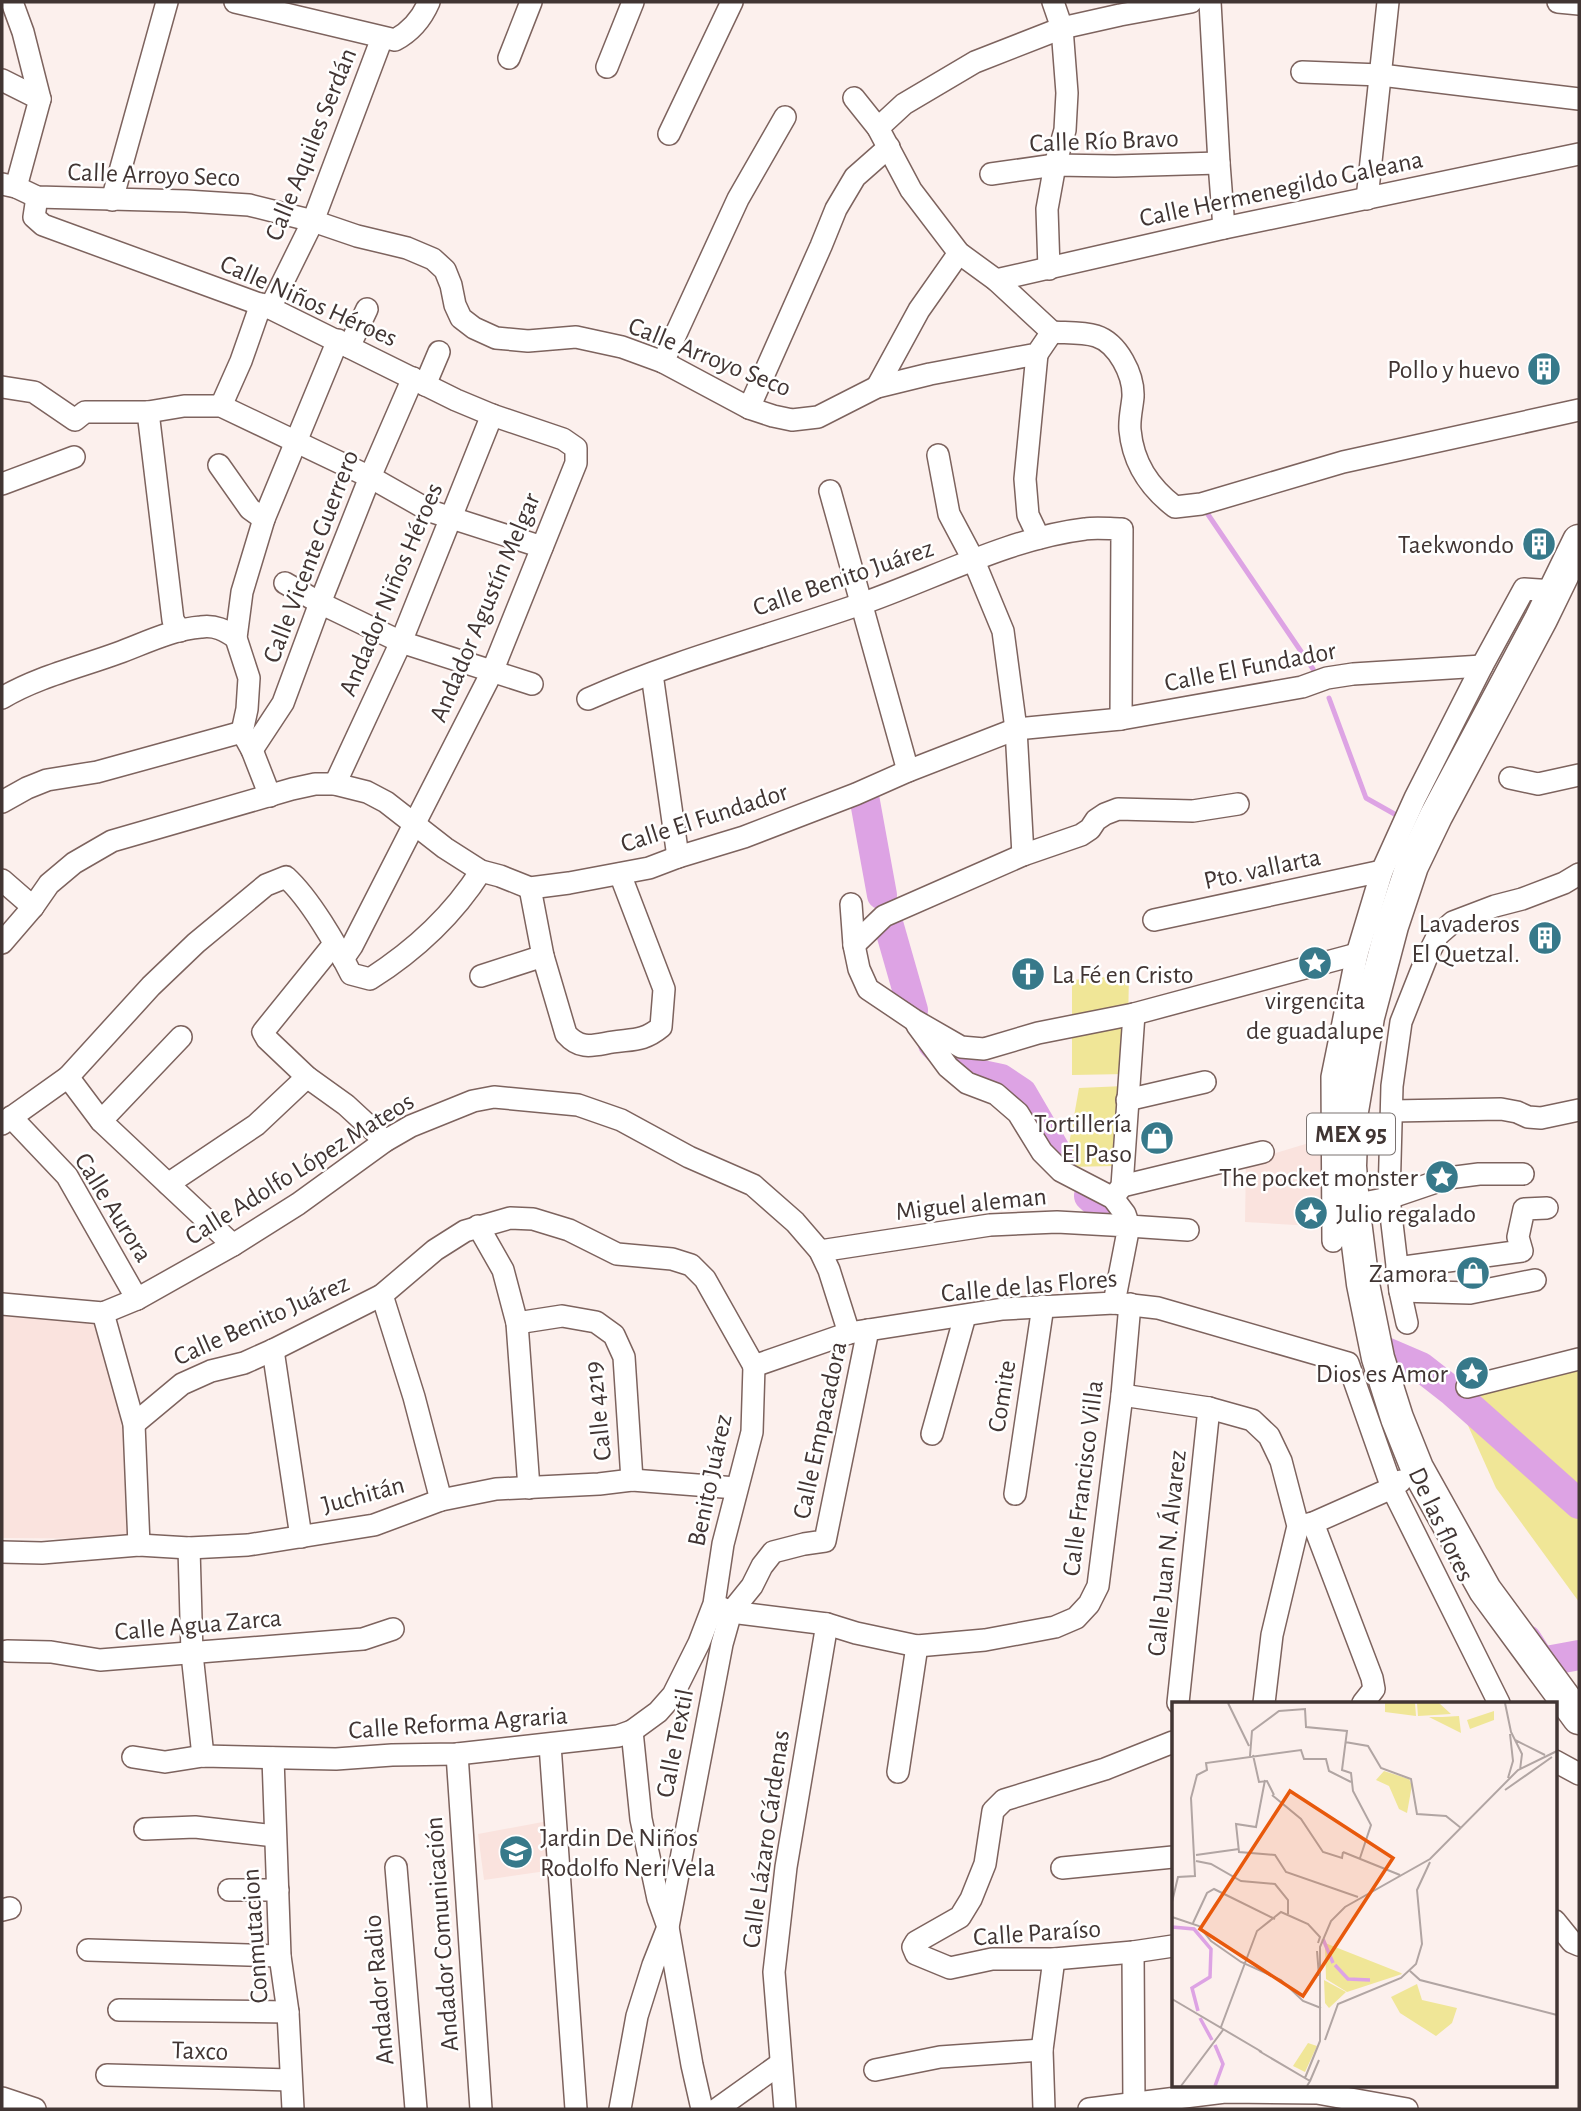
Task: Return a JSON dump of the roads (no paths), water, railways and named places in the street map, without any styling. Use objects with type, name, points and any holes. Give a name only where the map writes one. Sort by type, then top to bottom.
[{"type":"highway","name":"MEX 95","points":[[1579,541],[1412,866],[1392,926],[1368,1017],[1352,1111],[1350,1166],[1363,1283],[1378,1358],[1397,1418],[1418,1468],[1485,1590],[1579,1718]]},
{"type":"street","points":[[9,186],[40,99],[23,32],[12,2]]},
{"type":"street","points":[[112,200],[167,2]]},
{"type":"street","points":[[321,22],[330,2]]},
{"type":"street","points":[[243,3],[396,40],[407,33],[423,15],[429,2]]},
{"type":"street","points":[[509,58],[531,2]]},
{"type":"street","points":[[607,67],[633,2]]},
{"type":"street","points":[[669,134],[732,2]]},
{"type":"street","points":[[1049,269],[1047,209],[1055,164],[1065,130],[1066,66],[1062,28],[1052,2]]},
{"type":"street","points":[[878,128],[904,104],[975,62],[1117,8],[1191,2]]},
{"type":"street","points":[[1210,2],[1224,228]]},
{"type":"street","points":[[1367,199],[1388,2]]},
{"type":"street","points":[[1558,2],[1579,4]]},
{"type":"street","name":"Calle Aquiles Serdán","points":[[221,406],[265,306],[313,221],[382,38]]},
{"type":"street","points":[[1302,72],[1381,75],[1579,99]]},
{"type":"street","points":[[2,80],[40,99]]},
{"type":"street","points":[[854,98],[878,128],[911,190],[959,253],[996,279],[1052,332],[1096,336],[1118,352],[1128,370],[1133,394],[1129,429],[1143,475],[1158,494],[1175,507],[1201,504],[1343,462],[1579,410]]},
{"type":"street","points":[[663,362],[738,199],[785,117]]},
{"type":"street","points":[[750,408],[836,209],[855,177],[889,147]]},
{"type":"street","name":"Calle Hermenegildo Galeana","points":[[996,279],[1224,228],[1579,155]]},
{"type":"street","name":"Calle Río Bravo","points":[[992,174],[1055,164],[1126,166],[1219,163]]},
{"type":"street","name":"Calle Arroyo Seco","points":[[9,186],[37,197],[249,205],[407,248],[433,259],[445,270],[461,318],[474,328],[496,338],[528,341],[576,337],[622,347],[663,362],[750,408],[773,416],[792,419],[818,417],[877,387],[1037,354]]},
{"type":"street","name":"Calle Niños Héroes","points":[[37,197],[34,217],[43,225],[265,306],[492,415],[563,439],[576,448]]},
{"type":"street","points":[[877,387],[919,310],[959,253]]},
{"type":"street","points":[[270,796],[247,741],[249,678],[236,638],[243,592],[264,519],[298,441],[344,344],[367,309]]},
{"type":"street","points":[[1039,538],[1028,515],[1025,479],[1037,354],[1052,332]]},
{"type":"street","name":"Calle Vicente Guerrero","points":[[247,741],[283,703],[370,477],[419,381],[439,352]]},
{"type":"street","points":[[2,387],[34,392],[75,420],[85,412],[148,412],[221,406],[370,477],[430,511],[542,547]]},
{"type":"street","points":[[148,412],[173,620],[180,631]]},
{"type":"street","name":"Andador Niños Héroes","points":[[335,784],[401,642],[492,415]]},
{"type":"street","name":"Andador Agustín Melgar","points":[[307,1077],[263,1032],[339,952],[352,946],[492,672],[576,463],[576,448]]},
{"type":"street","points":[[938,455],[949,514],[974,561],[1003,631],[1016,729],[1023,855]]},
{"type":"street","points":[[2,484],[74,457]]},
{"type":"street","points":[[219,465],[250,509],[264,519]]},
{"type":"street","points":[[830,491],[908,771]]},
{"type":"street","name":"Calle Benito Juárez","points":[[588,699],[721,648],[860,604],[1001,550],[1086,528],[1122,530],[1121,719]]},
{"type":"street","points":[[285,583],[401,642],[532,684]]},
{"type":"street","points":[[1333,1241],[1332,1077],[1357,954],[1381,872],[1415,798],[1524,589],[1554,591]]},
{"type":"street","points":[[2,698],[35,683],[180,631],[203,626],[213,627],[223,629],[236,638]]},
{"type":"street","name":"Calle El Fundador","points":[[530,888],[649,868],[744,837],[1016,729],[1121,719],[1302,687],[1328,678],[1353,674],[1482,666]]},
{"type":"street","points":[[652,674],[678,857]]},
{"type":"street","points":[[2,802],[47,780],[247,741]]},
{"type":"street","points":[[1510,778],[1538,784],[1579,775]]},
{"type":"street","points":[[2,943],[49,884],[74,863],[112,841],[315,784],[335,784],[367,792],[386,802],[445,848],[481,871],[530,888],[543,956],[566,1034],[573,1042],[587,1046],[633,1041],[650,1036],[661,1027],[664,989],[620,874]]},
{"type":"street","points":[[854,945],[884,916],[1023,855],[1081,835],[1105,814],[1118,810],[1193,811],[1238,804]]},
{"type":"street","points":[[6,1121],[68,1077],[151,986],[196,943],[266,885],[286,877],[299,888],[351,974],[370,979],[394,964],[424,939],[467,893],[481,871]]},
{"type":"street","name":"Pto. vallarta","points":[[1154,920],[1381,872]]},
{"type":"street","points":[[1407,1322],[1400,1291],[1388,1198],[1392,1086],[1401,1023],[1438,935],[1453,922],[1564,883],[1579,874]]},
{"type":"street","points":[[2,880],[33,907]]},
{"type":"street","points":[[851,904],[854,945],[859,969],[868,989],[914,1020],[961,1046],[984,1049],[1038,1033],[1134,1014],[1357,954]]},
{"type":"street","points":[[481,976],[543,956]]},
{"type":"street","points":[[1129,1226],[1118,1192],[1134,1014]]},
{"type":"street","points":[[914,1020],[948,1067],[967,1083],[996,1094],[1018,1113],[1042,1152],[1061,1171],[1118,1192],[1263,1152]]},
{"type":"street","points":[[101,1121],[180,1037]]},
{"type":"street","points":[[68,1077],[101,1121],[233,1245]]},
{"type":"street","points":[[168,1184],[256,1125],[307,1077],[345,1105],[385,1141]]},
{"type":"street","points":[[1127,1100],[1205,1082]]},
{"type":"street","name":"Calle Adolfo López Mateos","points":[[103,1313],[137,1299],[233,1245],[411,1126],[473,1101],[494,1097],[578,1105],[621,1120],[689,1157],[753,1185],[795,1222],[820,1251],[858,1332]]},
{"type":"street","points":[[1392,1111],[1501,1109],[1542,1118],[1579,1110]]},
{"type":"street","name":"Calle Aurora","points":[[6,1121],[66,1176],[137,1299]]},
{"type":"street","points":[[1353,1205],[1388,1198],[1448,1178],[1479,1174],[1523,1174]]},
{"type":"street","points":[[1397,1268],[1522,1251],[1518,1237],[1524,1209],[1546,1208]]},
{"type":"street","name":"Calle Benito Juárez","points":[[134,1424],[182,1384],[211,1371],[244,1363],[382,1295],[435,1250],[465,1231],[510,1217],[533,1219],[569,1230],[602,1249],[617,1254],[672,1259],[691,1265],[705,1279],[754,1366]]},
{"type":"street","name":"Miguel aleman","points":[[820,1251],[990,1225],[1057,1222],[1188,1230]]},
{"type":"street","points":[[478,1226],[503,1270],[517,1323],[529,1488]]},
{"type":"street","name":"Calle Francisco Villa","points":[[723,1608],[827,1623],[856,1633],[917,1646],[985,1640],[1055,1627],[1076,1618],[1089,1604],[1098,1586],[1122,1395],[1122,1303],[1129,1226]]},
{"type":"street","points":[[1400,1291],[1471,1293],[1535,1280]]},
{"type":"street","points":[[382,1295],[414,1397],[440,1500]]},
{"type":"street","name":"Calle de las Flores","points":[[754,1366],[858,1332],[1003,1309],[1122,1303],[1158,1308],[1348,1363]]},
{"type":"street","points":[[2,1304],[103,1313],[134,1424],[139,1545]]},
{"type":"street","name":"Comite","points":[[1015,1494],[1043,1306]]},
{"type":"street","name":"Calle 4219","points":[[517,1323],[562,1316],[596,1322],[614,1335],[624,1357],[632,1480]]},
{"type":"street","points":[[932,1434],[965,1316]]},
{"type":"street","name":"Calle Empacadora","points":[[723,1608],[752,1586],[773,1552],[825,1541],[858,1332]]},
{"type":"street","points":[[273,1350],[301,1537]]},
{"type":"street","points":[[1467,1387],[1579,1359]]},
{"type":"street","name":"De las flores","points":[[1348,1363],[1392,1488],[1499,1702]]},
{"type":"street","name":"Benito Juárez","points":[[723,1608],[723,1544],[752,1432],[754,1366]]},
{"type":"street","points":[[1122,1395],[1209,1408],[1252,1420],[1269,1436],[1372,1678],[1368,1696]]},
{"type":"street","name":"Calle Juan N. Álvarez","points":[[1178,1702],[1209,1408]]},
{"type":"street","points":[[1305,1525],[1392,1488],[1418,1468]]},
{"type":"street","name":"Juchitán","points":[[2,1552],[42,1553],[139,1545],[189,1548],[248,1545],[374,1525],[440,1500],[496,1489],[632,1480],[736,1488]]},
{"type":"street","points":[[1264,1702],[1272,1635],[1305,1525]]},
{"type":"street","points":[[189,1548],[192,1654],[203,1756]]},
{"type":"street","name":"Calle Reforma Agraria","points":[[133,1758],[165,1762],[203,1756],[336,1759],[457,1754],[618,1736],[632,1731],[658,1712],[673,1695],[699,1643],[723,1608]]},
{"type":"street","name":"Calle Textil","points":[[668,1927],[722,1644],[723,1608]]},
{"type":"street","name":"Calle Lázaro Cárdenas","points":[[785,2109],[774,1972],[786,1867],[827,1623]]},
{"type":"street","name":"Calle Agua Zarca","points":[[7,1651],[51,1652],[100,1660],[363,1639],[393,1629]]},
{"type":"street","points":[[898,1772],[917,1646]]},
{"type":"street","points":[[632,1731],[641,1819],[658,1899],[668,1927],[702,2109]]},
{"type":"street","name":"Calle Paraíso","points":[[1172,1742],[1105,1769],[1004,1800],[993,1811],[985,1864],[971,1899],[960,1917],[916,1942],[913,1947],[916,1954],[950,1968],[992,1959],[1054,1959],[1172,1946]]},
{"type":"street","points":[[550,1745],[576,2109]]},
{"type":"street","name":"Andador Comunicación","points":[[457,1754],[481,2109]]},
{"type":"street","name":"Conmutacion","points":[[273,1758],[280,1956],[288,2012],[293,2109]]},
{"type":"street","points":[[1556,1761],[1579,1774]]},
{"type":"street","points":[[145,1829],[195,1827],[275,1836]]},
{"type":"street","points":[[1062,1868],[1172,1857]]},
{"type":"street","name":"Andador Radio","points":[[396,1867],[416,2109]]},
{"type":"street","points":[[229,1890],[278,1890]]},
{"type":"street","points":[[1556,1922],[1572,1942],[1579,1945]]},
{"type":"street","points":[[620,2109],[637,2016],[668,1927]]},
{"type":"street","points":[[88,1950],[280,1956]]},
{"type":"street","points":[[1133,1952],[1135,2104]]},
{"type":"street","points":[[1044,2109],[1042,2050],[1054,1959]]},
{"type":"street","points":[[119,2010],[288,2012]]},
{"type":"street","points":[[874,2070],[940,2057],[1042,2050]]},
{"type":"street","points":[[717,2109],[780,2064]]},
{"type":"street","name":"Taxco","points":[[107,2075],[291,2080]]},
{"type":"street","points":[[1089,2109],[1225,2089],[1308,2095],[1407,2109]]},
{"type":"street","points":[[2,2098],[35,2109]]},
{"type":"waterway","points":[[1207,513],[1313,669]]},
{"type":"waterway","points":[[1329,698],[1366,798],[1398,816]]},
{"type":"waterway","points":[[864,796],[882,895]]},
{"type":"waterway","points":[[889,926],[913,1010]]},
{"type":"waterway","points":[[933,1044],[941,1052],[982,1075],[1001,1079],[1022,1093],[1061,1160]]},
{"type":"waterway","points":[[1089,1196],[1117,1222]]},
{"type":"waterway","points":[[1386,1352],[1421,1367],[1453,1392],[1579,1504]]},
{"type":"waterway","points":[[1527,1640],[1541,1662],[1579,1655]]},
{"type":"place","name":"Pollo y huevo","points":[[1544,369]]},
{"type":"place","name":"Taekwondo","points":[[1539,544]]},
{"type":"place","name":"Lavaderos El Quetzal.","points":[[1545,938]]},
{"type":"place","name":"virgencita de guadalupe","points":[[1315,963]]},
{"type":"place","name":"La Fé en Cristo","points":[[1028,974]]},
{"type":"place","name":"Tortillería El Paso","points":[[1157,1138]]},
{"type":"place","name":"The pocket monster","points":[[1442,1177]]},
{"type":"place","name":"Julio regalado","points":[[1311,1213]]},
{"type":"place","name":"Zamora","points":[[1473,1273]]},
{"type":"place","name":"Dios es Amor","points":[[1472,1373]]},
{"type":"place","name":"Jardin De Niños Rodolfo Neri Vela","points":[[516,1852]]}]
